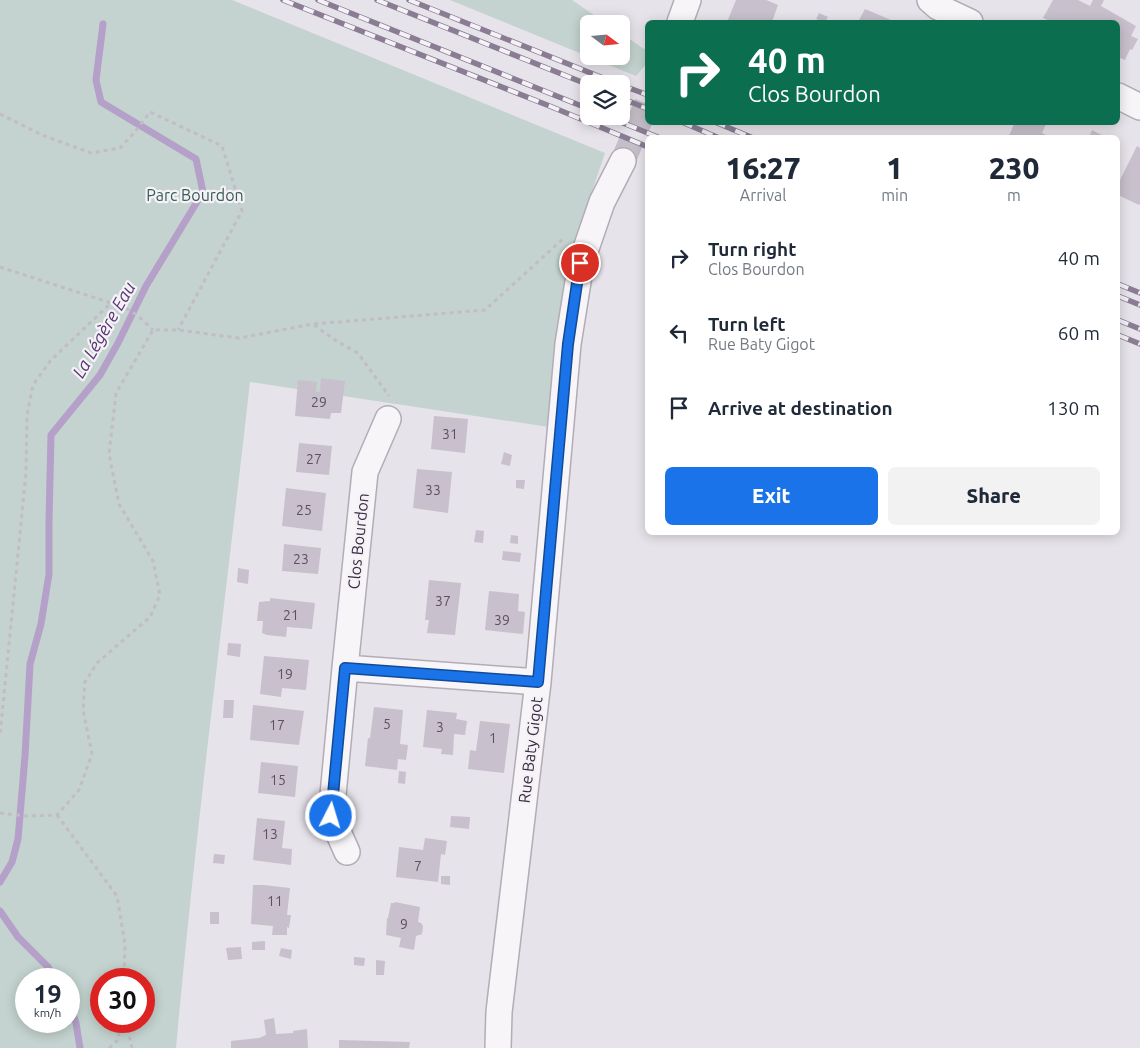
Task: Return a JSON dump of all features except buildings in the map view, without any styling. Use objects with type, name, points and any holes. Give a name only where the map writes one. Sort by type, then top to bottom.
[{"type":"street","points":[[667,0],[670,20]]},
{"type":"street","points":[[681,20],[688,0]]},
{"type":"street","points":[[930,0],[938,7],[966,20]]},
{"type":"street","points":[[1120,97],[1140,108]]},
{"type":"street","name":"Rue Baty Gigot","points":[[498,1048],[499,1012],[538,682],[568,344],[580,263],[602,202],[623,161]]},
{"type":"street","name":"Clos Bourdon","points":[[347,852],[331,816],[345,668],[365,472],[388,419]]},
{"type":"street","points":[[345,668],[538,682]]},
{"type":"path","points":[[0,114],[42,135],[91,153],[120,148],[150,112],[222,146],[242,211],[178,330]]},
{"type":"path","points":[[0,266],[111,304],[119,305],[141,318],[153,330],[178,330],[239,338],[313,324],[484,310],[566,236]]},
{"type":"path","points":[[0,735],[26,474],[28,415],[33,385],[51,360],[111,304]]},
{"type":"path","points":[[313,324],[338,342],[358,353],[389,395],[388,419]]},
{"type":"path","points":[[0,813],[26,816],[57,815],[79,790],[92,754],[84,710],[85,682],[97,663],[150,616],[160,595],[153,561],[119,504],[109,454],[116,393],[153,330]]},
{"type":"path","points":[[57,815],[117,896],[125,944],[124,968]]},
{"type":"path","points":[[109,1048],[118,1040],[119,1033]]},
{"type":"path","points":[[129,1033],[132,1048]]},
{"type":"green space","name":"Parc Bourdon","points":[[0,0],[232,0],[605,153],[588,203],[571,274],[549,427],[250,382],[202,798],[176,1048],[0,1048]]},
{"type":"green space","points":[[450,0],[572,0],[594,15],[580,15],[580,53]]},
{"type":"green space","points":[[630,39],[645,50],[645,65],[636,76],[609,65],[630,65]]},
{"type":"waterway","name":"La Légère Eau","points":[[0,882],[12,862],[18,839],[30,664],[41,624],[49,574],[51,435],[100,375],[146,286],[203,192],[196,159],[101,102],[96,80],[103,24]]},
{"type":"waterway","name":"La Légère Eau","points":[[0,911],[18,937],[49,968]]},
{"type":"waterway","name":"La Légère Eau","points":[[78,1033],[80,1048]]},
{"type":"tunnel","points":[[623,161],[645,108]]},
{"type":"railway","points":[[283,0],[645,146]]},
{"type":"railway","points":[[318,0],[580,105]]},
{"type":"railway","points":[[377,0],[580,81]]},
{"type":"railway","points":[[409,0],[596,75]]},
{"type":"railway","points":[[630,88],[645,94]]},
{"type":"railway","points":[[630,102],[645,108]]},
{"type":"railway","points":[[628,125],[653,135]]},
{"type":"railway","points":[[689,125],[712,135]]},
{"type":"railway","points":[[722,125],[746,135]]},
{"type":"railway","points":[[1120,285],[1140,293]]},
{"type":"railway","points":[[1120,297],[1140,305]]},
{"type":"railway","points":[[1120,321],[1140,329]]},
{"type":"railway","points":[[1120,336],[1140,344]]},
{"type":"route","points":[[331,816],[345,668],[538,682],[568,344],[580,263]]}]
